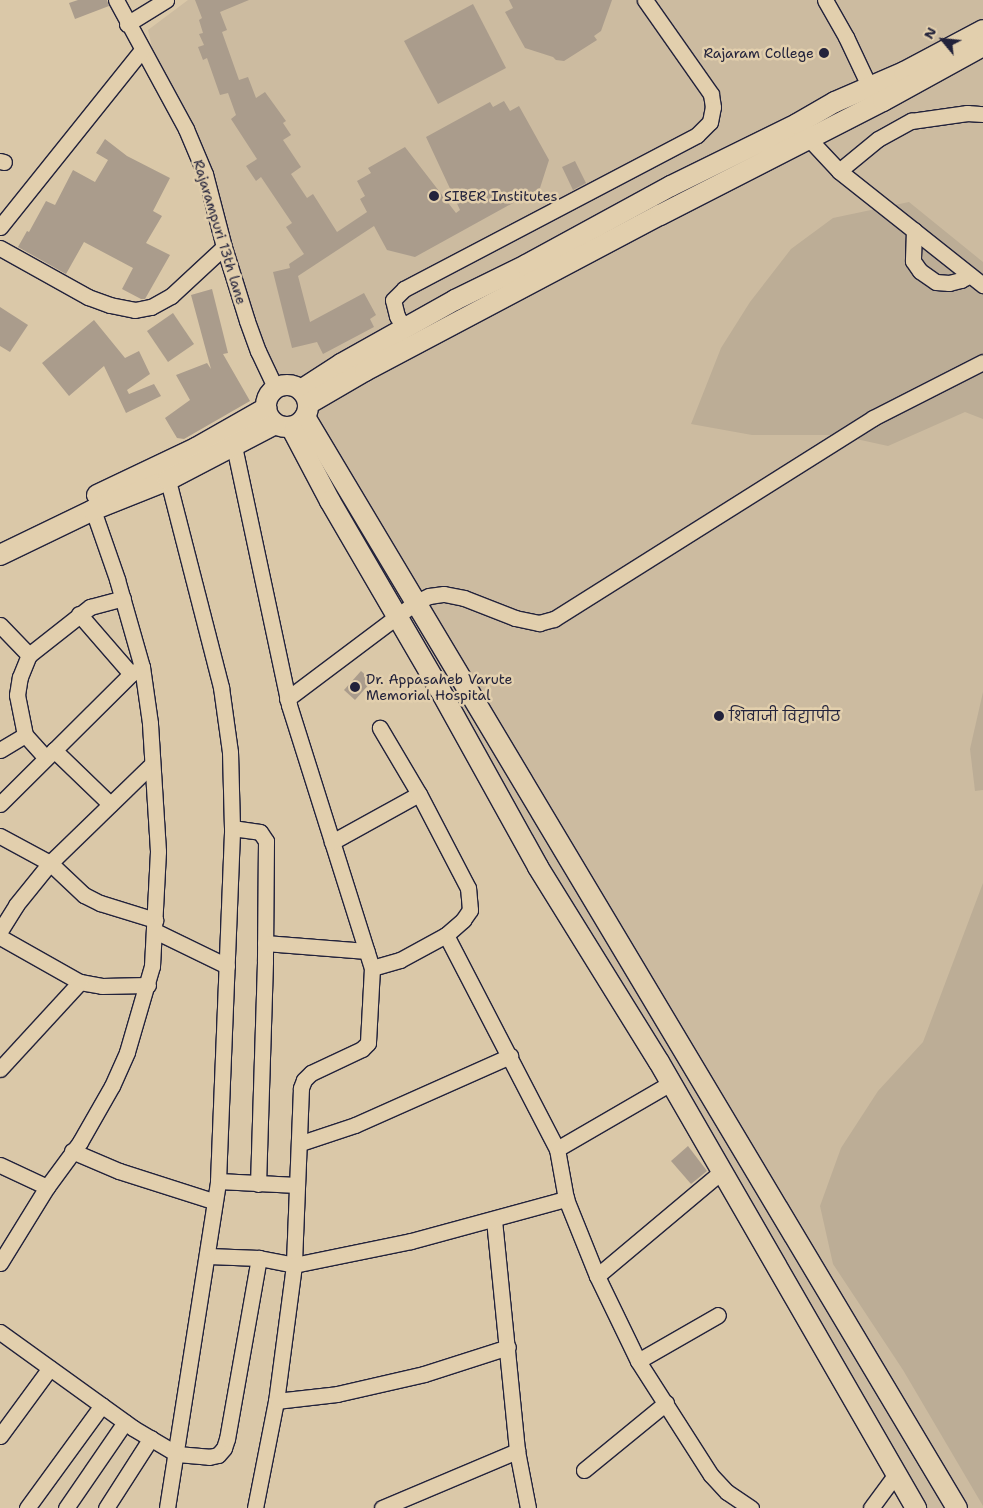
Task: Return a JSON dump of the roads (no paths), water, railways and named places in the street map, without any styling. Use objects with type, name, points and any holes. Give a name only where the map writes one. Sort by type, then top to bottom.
[{"type":"main road","points":[[0,540],[196,448],[291,412],[341,364],[455,300],[526,265],[671,186],[797,124],[834,102],[870,88],[983,30]]},
{"type":"main road","points":[[0,555],[93,510],[168,480],[234,446],[365,371],[660,215],[810,140],[983,46]]},
{"type":"main road","points":[[276,389],[269,396],[291,412],[416,602],[957,1508]]},
{"type":"main road","points":[[291,412],[330,501],[398,617],[538,867],[671,1083],[916,1508]]},
{"type":"street","name":"Rajarampuri 13th lane","points":[[116,0],[127,24],[186,129],[202,165],[224,247],[258,351],[276,389]]},
{"type":"street","points":[[127,24],[166,0]]},
{"type":"street","points":[[405,329],[393,300],[404,289],[697,135],[710,122],[713,107],[710,94],[645,0]]},
{"type":"street","points":[[825,0],[846,37],[870,88]]},
{"type":"street","points":[[0,227],[142,50]]},
{"type":"street","points":[[839,171],[878,139],[911,121],[967,113],[983,114]]},
{"type":"street","points":[[810,140],[839,171],[983,285]]},
{"type":"street","points":[[914,230],[913,261],[920,271],[936,282],[948,283],[961,280],[970,275]]},
{"type":"street","points":[[0,248],[88,297],[110,305],[135,310],[151,307],[171,296],[224,247]]},
{"type":"street","points":[[287,700],[416,602],[429,596],[444,594],[464,598],[515,618],[539,623],[554,619],[873,418],[983,362]]},
{"type":"street","points":[[234,446],[287,700],[372,968],[368,1043],[362,1049],[310,1073],[304,1080],[301,1088],[294,1265],[276,1401],[255,1508]]},
{"type":"street","points":[[167,1508],[208,1256],[213,1201],[218,1181],[232,828],[230,752],[222,687],[168,480]]},
{"type":"street","points":[[0,1263],[112,1086],[127,1052],[148,986],[152,966],[158,851],[150,723],[136,671],[123,598],[93,510]]},
{"type":"street","points":[[110,804],[25,735],[16,695],[20,677],[30,655],[90,607],[123,598]]},
{"type":"street","points":[[79,614],[136,671]]},
{"type":"street","points":[[0,625],[30,655]]},
{"type":"street","points":[[0,804],[49,753],[136,671]]},
{"type":"street","points":[[372,968],[400,960],[446,935],[463,920],[470,910],[468,888],[419,794],[380,728]]},
{"type":"street","points":[[0,750],[25,735]]},
{"type":"street","points":[[0,931],[16,905],[50,863],[152,764]]},
{"type":"street","points":[[332,842],[419,794]]},
{"type":"street","points":[[232,828],[260,832],[266,841],[258,1184]]},
{"type":"street","points":[[0,836],[50,863],[84,895],[155,926],[227,966]]},
{"type":"street","points":[[446,935],[557,1149],[566,1199],[597,1276],[638,1361],[712,1475],[727,1492],[751,1508]]},
{"type":"street","points":[[0,937],[80,982],[102,986],[148,986]]},
{"type":"street","points":[[265,943],[367,951]]},
{"type":"street","points":[[0,1069],[80,982]]},
{"type":"street","points":[[300,1143],[355,1125],[392,1110],[510,1056]]},
{"type":"street","points":[[557,1149],[671,1083]]},
{"type":"street","points":[[72,1152],[119,1170],[213,1201]]},
{"type":"street","points":[[0,1165],[47,1188]]},
{"type":"street","points":[[597,1276],[722,1171]]},
{"type":"street","points":[[218,1181],[297,1185]]},
{"type":"street","points":[[208,1256],[259,1258],[294,1265],[411,1242],[566,1199]]},
{"type":"street","points":[[494,1220],[508,1347],[516,1451],[528,1508]]},
{"type":"street","points":[[0,1332],[125,1422],[177,1454],[209,1457],[218,1455],[224,1448],[259,1258]]},
{"type":"street","points":[[638,1361],[718,1315]]},
{"type":"street","points":[[276,1401],[337,1394],[424,1374],[508,1347]]},
{"type":"street","points":[[0,1436],[50,1368]]},
{"type":"street","points":[[584,1470],[666,1403]]},
{"type":"street","points":[[27,1508],[102,1405]]},
{"type":"street","points":[[66,1508],[125,1422]]},
{"type":"street","points":[[106,1508],[151,1438]]},
{"type":"street","points":[[382,1508],[516,1451]]},
{"type":"street","points":[[870,1508],[896,1474]]},
{"type":"place","name":"Rajaram College","points":[[824,53]]},
{"type":"place","name":"SIBER Institutes","points":[[434,196]]},
{"type":"place","name":"Dr. Appasaheb Varute Memorial Hospital","points":[[355,687]]},
{"type":"place","name":"शिवाजी विद्यापीठ","points":[[719,716]]}]
